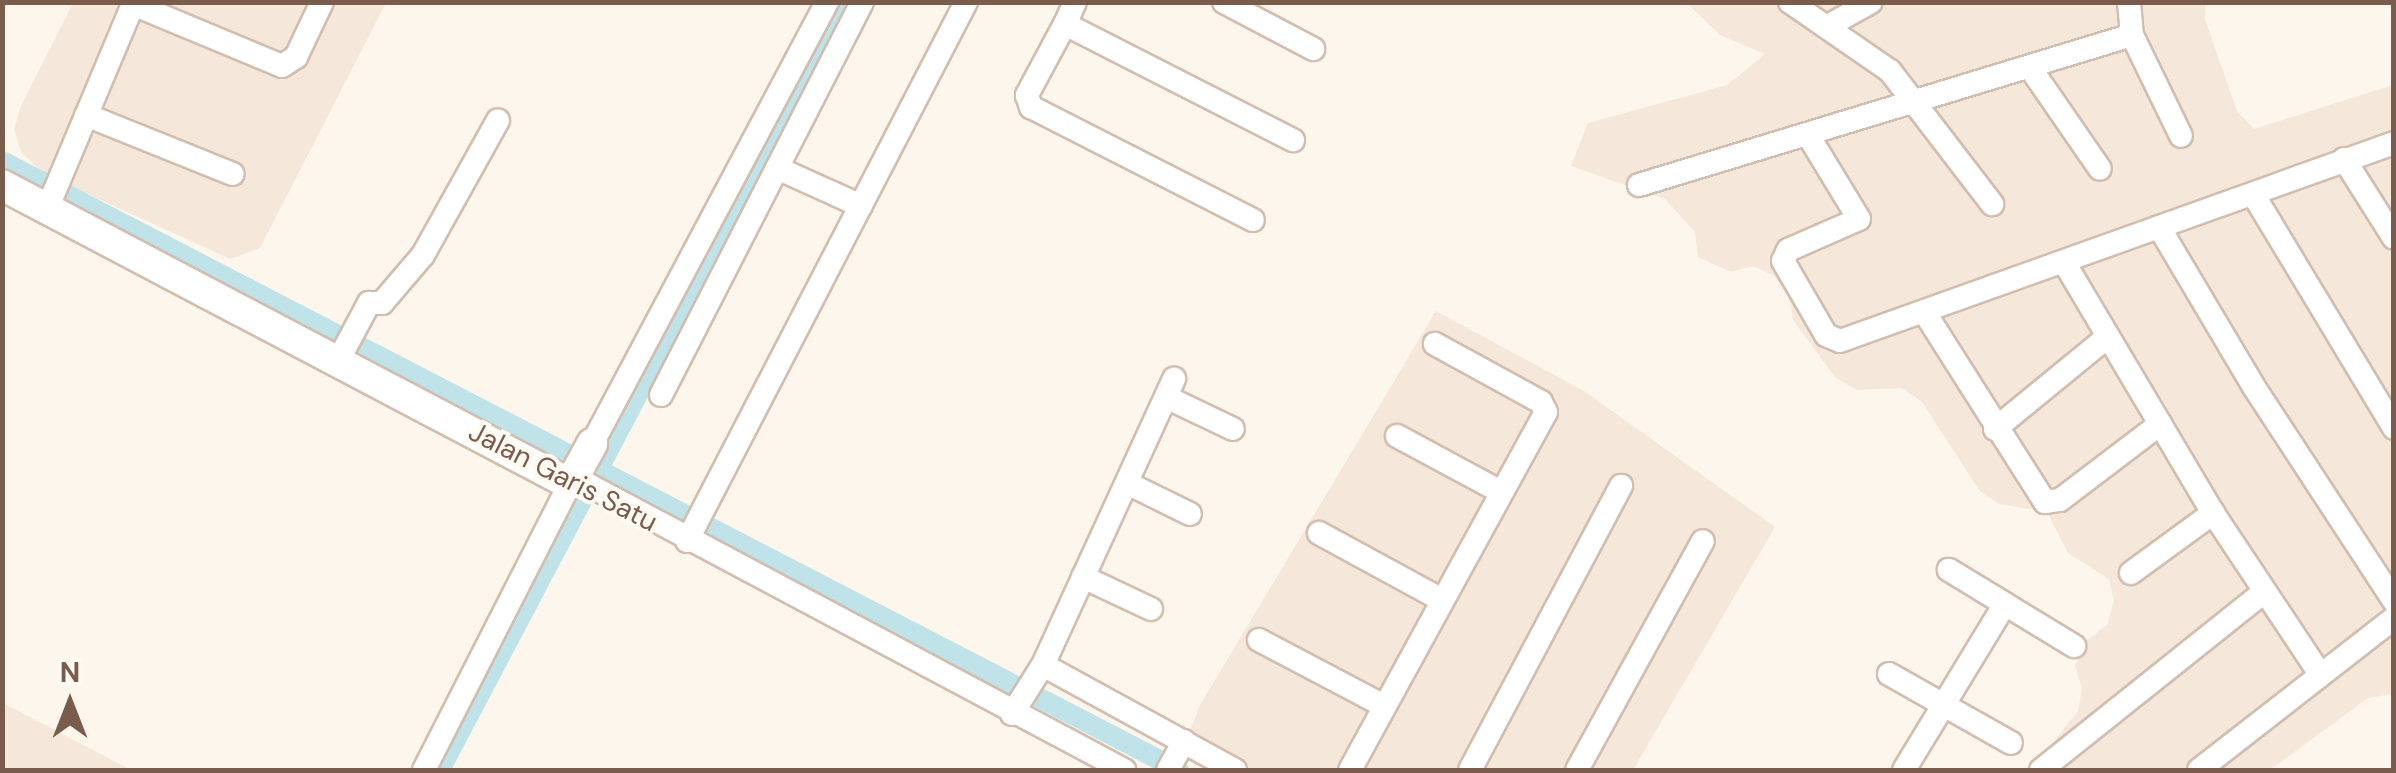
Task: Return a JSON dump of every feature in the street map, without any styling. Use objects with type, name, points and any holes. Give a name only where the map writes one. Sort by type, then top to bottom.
[{"type":"street","points":[[49,203],[134,3],[282,66],[296,56],[322,2]]},
{"type":"street","points":[[424,770],[583,483],[592,444],[827,2]]},
{"type":"street","points":[[660,395],[862,2]]},
{"type":"street","points":[[690,536],[966,2]]},
{"type":"street","points":[[1076,2],[1027,95],[1031,107],[1253,220]]},
{"type":"street","points":[[1224,2],[1313,49]]},
{"type":"street","points":[[1790,2],[1890,71],[1917,101],[1992,204]]},
{"type":"street","points":[[1828,26],[1871,2]]},
{"type":"street","points":[[2129,2],[2132,35],[2181,136]]},
{"type":"street","points":[[1065,24],[1292,140]]},
{"type":"street","points":[[1640,185],[2132,35]]},
{"type":"street","points":[[2030,69],[2100,169]]},
{"type":"street","points":[[86,114],[233,174]]},
{"type":"street","points":[[338,361],[369,303],[382,303],[423,255],[498,120]]},
{"type":"street","points":[[1808,135],[1859,220],[1784,256],[1826,336],[1840,341],[2394,142]]},
{"type":"street","points":[[2344,160],[2394,238]]},
{"type":"street","points":[[777,168],[860,206]]},
{"type":"street","name":"Jalan Garis Satu","points":[[2,185],[49,203],[338,361],[690,536],[1124,770]]},
{"type":"street","points":[[2253,194],[2394,428]]},
{"type":"street","points":[[2159,228],[2254,388],[2394,600]]},
{"type":"street","points":[[2064,262],[2213,512],[2320,674]]},
{"type":"street","points":[[1925,313],[2036,491],[2053,504],[2160,424]]},
{"type":"street","points":[[1995,429],[2106,338]]},
{"type":"street","points":[[1350,770],[1546,408],[1435,344]]},
{"type":"street","points":[[1015,710],[1039,671],[1170,388],[1233,429]]},
{"type":"street","points":[[1397,436],[1501,492]]},
{"type":"street","points":[[1126,482],[1190,514]]},
{"type":"street","points":[[1470,770],[1621,486]]},
{"type":"street","points":[[2131,573],[2213,512]]},
{"type":"street","points":[[1319,534],[1442,600]]},
{"type":"street","points":[[1576,770],[1703,540]]},
{"type":"street","points":[[1948,570],[2074,646]]},
{"type":"street","points":[[1083,577],[1151,609]]},
{"type":"street","points":[[2042,770],[2264,592]]},
{"type":"street","points":[[1904,770],[2005,604]]},
{"type":"street","points":[[2199,770],[2394,618]]},
{"type":"street","points":[[1259,640],[1384,706]]},
{"type":"street","points":[[1039,671],[1177,754],[1235,770]]},
{"type":"street","points":[[1889,674],[2010,743]]},
{"type":"shaded area","points":[[73,3],[386,3],[260,248],[230,259],[44,174],[21,152],[14,129],[21,106]]},
{"type":"shaded area","points":[[1687,3],[2205,3],[2205,19],[2237,111],[2254,129],[2393,85],[2393,694],[2368,698],[2270,770],[2031,770],[2078,711],[2082,688],[2075,666],[2087,640],[2107,625],[2114,601],[2109,579],[2068,553],[2047,512],[1999,504],[1980,491],[1922,402],[1902,388],[1856,390],[1835,377],[1793,320],[1789,296],[1774,276],[1753,266],[1731,272],[1698,257],[1695,232],[1665,199],[1571,166],[1588,123],[1727,85],[1765,54],[1720,35]]},
{"type":"shaded area","points":[[1436,311],[1584,391],[1775,527],[1633,770],[1216,770],[1182,752],[1200,705]]},
{"type":"shaded area","points":[[3,703],[131,770],[3,770]]},
{"type":"waterway","points":[[440,770],[845,2]]},
{"type":"waterway","points":[[2,161],[1179,770]]}]
